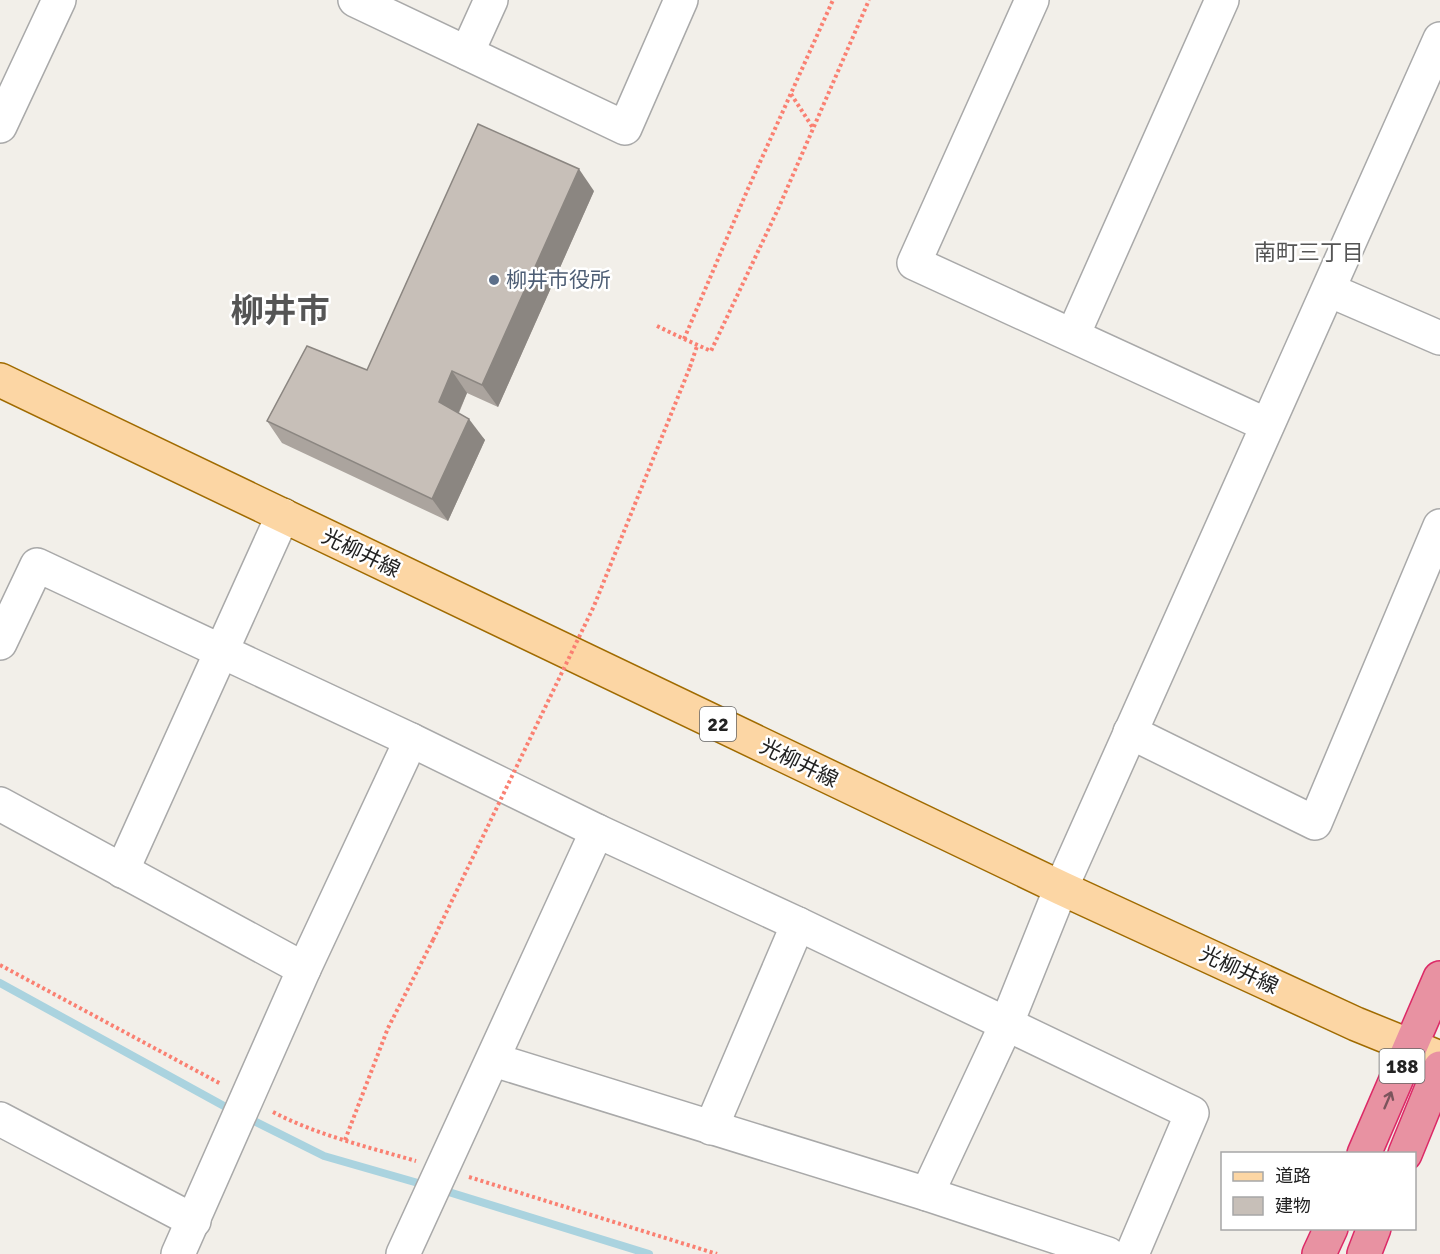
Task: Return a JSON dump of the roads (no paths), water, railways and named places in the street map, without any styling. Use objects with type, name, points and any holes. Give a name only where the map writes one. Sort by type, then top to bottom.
[{"type":"highway","name":"188","points":[[1365,1152],[1425,1052],[1440,978]]},
{"type":"highway","name":"188","points":[[1406,1152],[1440,1068]]},
{"type":"highway","points":[[1319,1254],[1330,1230]]},
{"type":"highway","points":[[1364,1254],[1373,1230]]},
{"type":"main road","name":"光柳井線","points":[[0,380],[1061,888],[1356,1024],[1425,1052]]},
{"type":"street","points":[[0,126],[59,0]]},
{"type":"street","points":[[355,0],[625,128],[681,0]]},
{"type":"street","points":[[467,53],[491,0]]},
{"type":"street","points":[[1032,0],[914,263],[1267,425]]},
{"type":"street","points":[[1074,335],[1222,0]]},
{"type":"street","points":[[927,1194],[1006,1025],[1061,888],[1440,39]]},
{"type":"street","points":[[1329,290],[1440,338]]},
{"type":"street","points":[[122,871],[282,515]]},
{"type":"street","points":[[1130,732],[1315,823],[1440,526]]},
{"type":"street","points":[[0,643],[37,564],[1192,1113],[1132,1254]]},
{"type":"street","points":[[178,1254],[304,969],[411,740]]},
{"type":"street","points":[[0,804],[304,969]]},
{"type":"street","points":[[403,1254],[494,1060],[597,831]]},
{"type":"street","points":[[711,1128],[798,924]]},
{"type":"street","points":[[494,1060],[927,1194],[1108,1254]]},
{"type":"street","points":[[0,1119],[194,1221]]},
{"type":"waterway","points":[[0,983],[233,1111]]},
{"type":"waterway","points":[[246,1117],[324,1156],[425,1185]]},
{"type":"waterway","points":[[439,1189],[649,1254]]},
{"type":"place","name":"柳井市役所","points":[[494,280]]},
{"type":"district","name":"南町三丁目","points":[[1309,252]]},
{"type":"district","name":"柳井市","points":[[280,311]]}]
